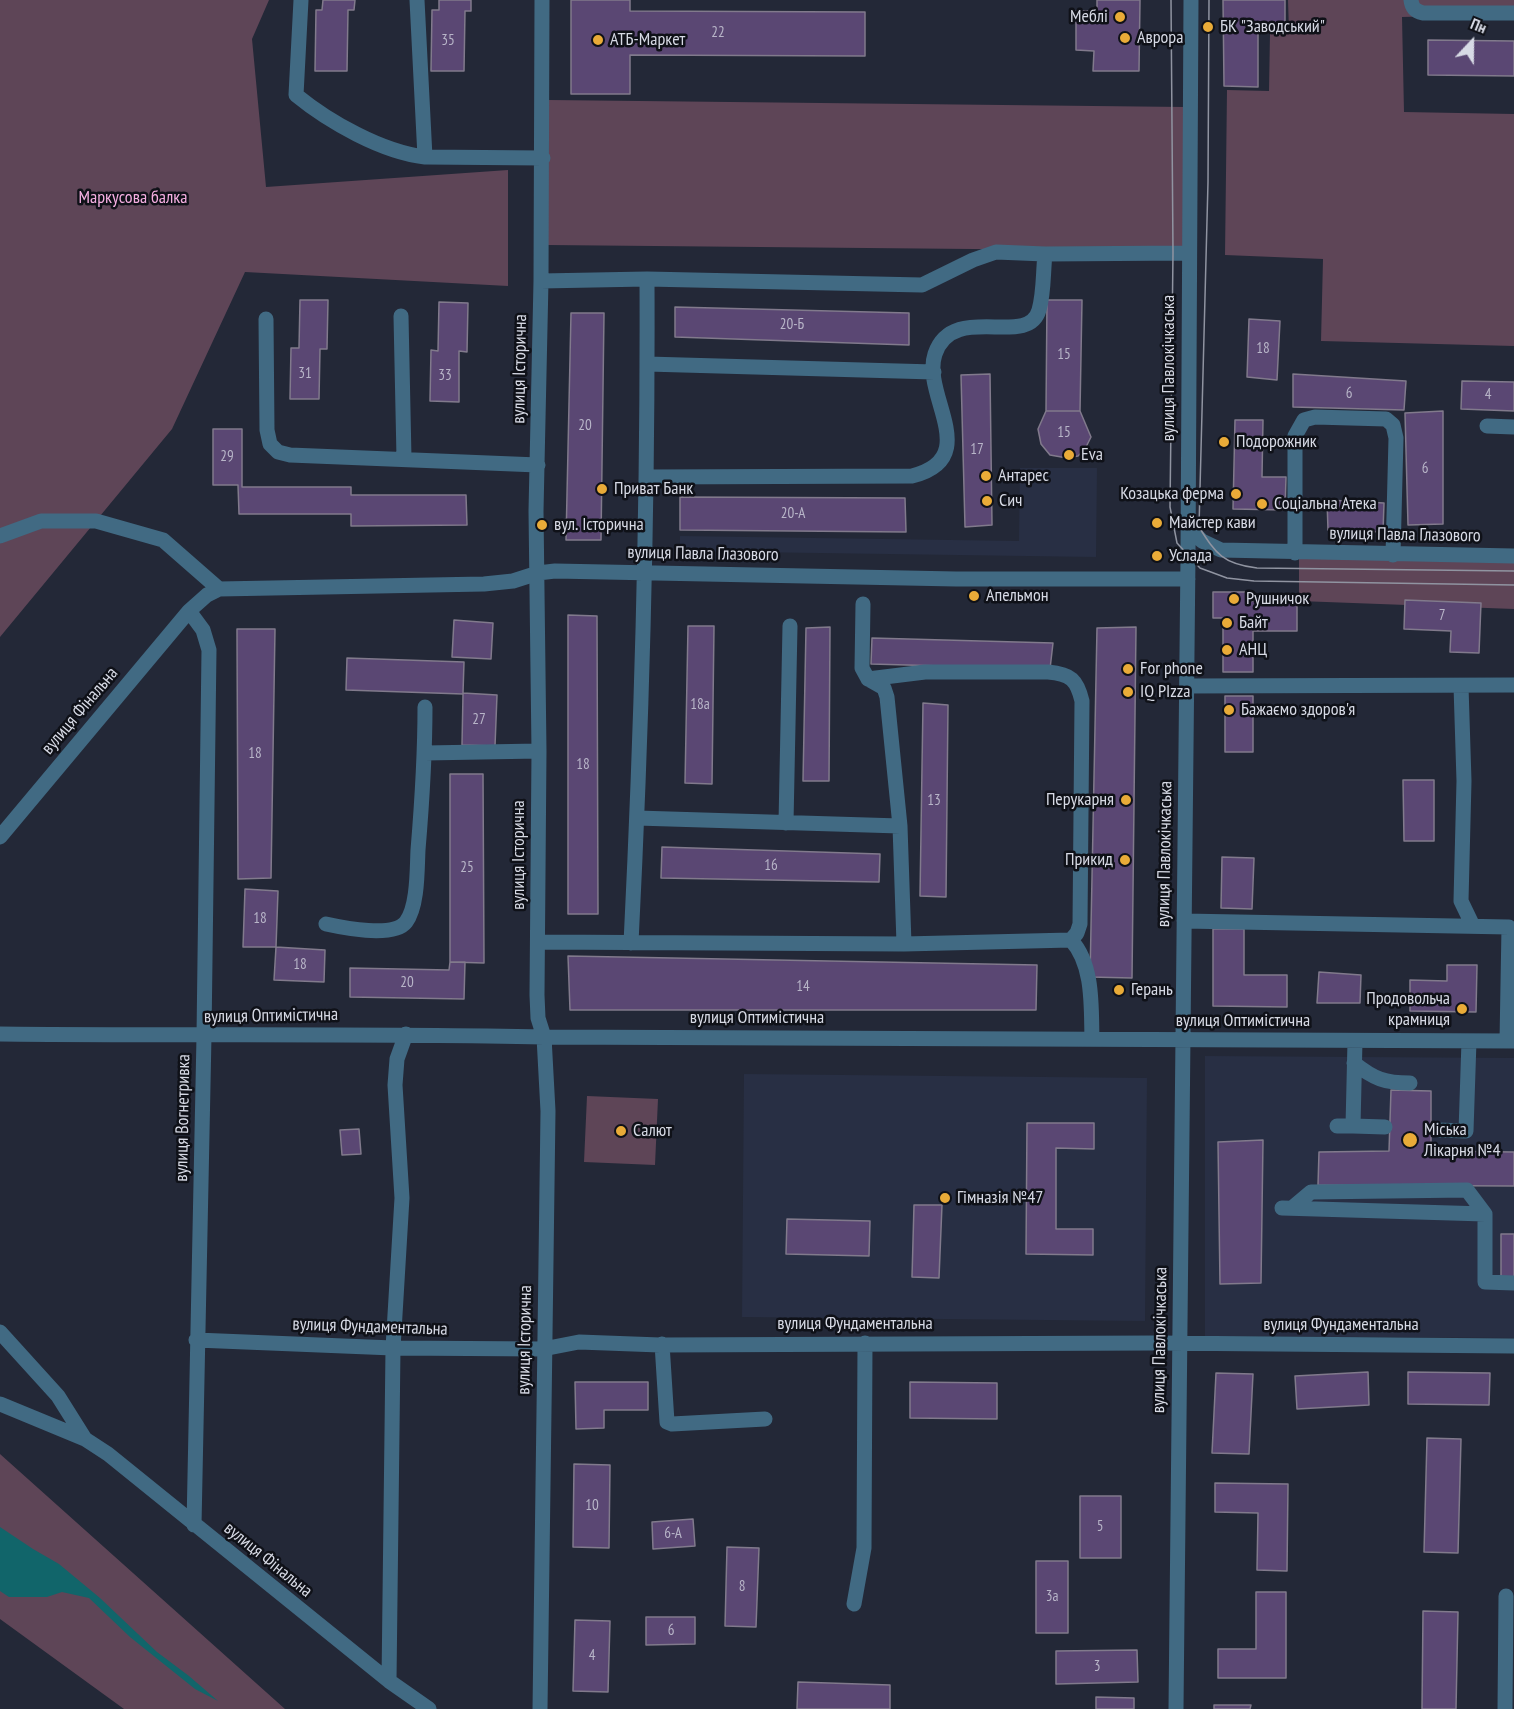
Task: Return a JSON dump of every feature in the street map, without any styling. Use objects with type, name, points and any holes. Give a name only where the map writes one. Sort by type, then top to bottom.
[{"type":"street","points":[[301,0],[296,95],[317,112],[406,155],[543,159]]},
{"type":"street","points":[[417,0],[425,157]]},
{"type":"street","name":"вулиця Історична","points":[[540,1709],[543,1349],[548,1111],[544,1037],[537,1007],[539,751],[536,511],[543,159],[542,0]]},
{"type":"street","name":"вулиця Павлокічкаська","points":[[1176,1709],[1188,579],[1191,0]]},
{"type":"street","points":[[1412,0],[1415,10],[1423,13],[1514,13]]},
{"type":"street","points":[[541,281],[647,279],[922,285],[964,264],[996,252],[1189,253]]},
{"type":"street","points":[[648,477],[912,476],[926,473],[945,456],[946,437],[934,372],[934,356],[942,340],[952,331],[975,327],[1019,327],[1030,322],[1039,311],[1045,254]]},
{"type":"street","points":[[631,943],[648,477],[647,279]]},
{"type":"street","points":[[401,316],[404,458]]},
{"type":"street","points":[[266,319],[267,430],[270,444],[278,452],[299,456],[404,458],[538,465]]},
{"type":"street","points":[[647,364],[934,372]]},
{"type":"street","points":[[1294,553],[1295,436],[1304,420],[1315,417],[1386,419],[1393,425],[1396,438],[1393,555]]},
{"type":"street","points":[[1487,426],[1514,427]]},
{"type":"street","points":[[0,536],[41,521],[96,521],[163,540],[219,589],[207,595],[189,611]]},
{"type":"street","name":"вулиця Павла Глазового","points":[[1188,527],[1202,541],[1221,550],[1514,556]]},
{"type":"street","name":"вулиця Павла Глазового","points":[[219,589],[484,584],[513,581],[538,573],[643,572],[956,579],[1188,579]]},
{"type":"street","points":[[863,604],[862,668],[868,679],[884,688],[887,697],[900,826],[904,944]]},
{"type":"street","name":"вулиця Фінальна","points":[[0,837],[189,611]]},
{"type":"street","name":"вулиця Вогнетривка","points":[[189,611],[203,630],[209,650],[194,1525]]},
{"type":"street","points":[[786,823],[790,626]]},
{"type":"street","points":[[538,942],[904,944],[1071,940],[1080,924],[1082,701],[1078,687],[1071,678],[1062,673],[1048,672],[925,672],[868,679]]},
{"type":"street","points":[[1187,686],[1514,685]]},
{"type":"street","points":[[1461,686],[1464,781],[1461,901],[1473,926]]},
{"type":"street","points":[[326,924],[348,929],[387,931],[406,923],[414,898],[425,753],[425,707]]},
{"type":"street","points":[[425,753],[539,751]]},
{"type":"street","points":[[637,818],[900,826]]},
{"type":"street","points":[[1184,921],[1511,927],[1510,1041]]},
{"type":"street","points":[[1071,940],[1086,971],[1090,995],[1092,1039]]},
{"type":"street","name":"вулиця Оптимістична","points":[[0,1034],[204,1036],[406,1034],[544,1037],[1510,1041]]},
{"type":"street","points":[[389,1681],[393,1348],[402,1198],[395,1085],[397,1059],[406,1034]]},
{"type":"street","points":[[1353,1126],[1355,1041]]},
{"type":"street","points":[[1438,1130],[1466,1131],[1469,1041]]},
{"type":"street","points":[[1354,1063],[1386,1083],[1410,1083]]},
{"type":"street","points":[[1337,1126],[1385,1127]]},
{"type":"street","points":[[1485,1214],[1287,1208],[1311,1192],[1467,1190],[1485,1214],[1485,1282],[1514,1283]]},
{"type":"street","name":"вулиця Фінальна","points":[[0,1332],[58,1396],[85,1439]]},
{"type":"street","name":"вулиця Фундаментальна","points":[[196,1340],[393,1348],[543,1349],[579,1342],[1514,1346]]},
{"type":"street","points":[[854,1604],[864,1548],[865,1343]]},
{"type":"street","points":[[663,1344],[667,1422],[672,1425],[765,1419]]},
{"type":"street","name":"вулиця Фінальна","points":[[0,1404],[85,1439],[108,1454],[389,1681],[429,1709]]},
{"type":"street","points":[[1504,1709],[1506,1596]]},
{"type":"shaded area","points":[[1020,468],[1097,468],[1096,557],[680,551],[680,536],[1019,541]]},
{"type":"shaded area","points":[[1205,1056],[1514,1058],[1514,1338],[1205,1336]]},
{"type":"shaded area","name":"Гімназія №47","points":[[744,1074],[1147,1078],[1145,1321],[742,1317]]},
{"type":"shaded area","points":[[0,1527],[59,1564],[100,1598],[157,1652],[218,1701],[195,1689],[130,1637],[89,1598],[62,1592],[47,1597],[9,1597],[0,1591]]},
{"type":"green space","name":"Маркусова балка","points":[[0,0],[269,0],[252,39],[266,187],[508,170],[508,286],[245,272],[172,429],[0,637]]},
{"type":"green space","points":[[1288,0],[1514,0],[1514,14],[1402,17],[1404,112],[1514,114],[1514,346],[1321,341],[1323,259],[1225,255],[1227,90],[1269,91],[1270,33],[1289,32]]},
{"type":"green space","points":[[549,100],[1185,107],[1185,251],[547,245]]},
{"type":"green space","points":[[1299,546],[1514,550],[1514,609],[1299,601]]},
{"type":"green space","name":"Салют","points":[[587,1096],[658,1099],[655,1165],[584,1162]]},
{"type":"green space","points":[[0,1454],[285,1709],[124,1709],[0,1619]]},
{"type":"building","points":[[323,0],[355,0],[354,10],[348,10],[347,71],[315,71],[316,10],[322,10]]},
{"type":"building","points":[[439,0],[471,0],[471,11],[465,11],[464,71],[431,71],[432,10],[439,10]]},
{"type":"building","points":[[571,0],[630,0],[630,11],[865,12],[865,56],[630,55],[630,94],[571,94]]},
{"type":"building","points":[[1097,0],[1140,0],[1139,71],[1093,71],[1094,51],[1076,50],[1076,11],[1097,11]]},
{"type":"building","points":[[1223,0],[1285,0],[1285,25],[1258,28],[1258,87],[1224,86]]},
{"type":"building","points":[[1428,40],[1514,41],[1514,76],[1428,75]]},
{"type":"building","points":[[300,300],[328,300],[327,349],[320,349],[319,399],[290,399],[291,348],[299,348]]},
{"type":"building","points":[[1047,300],[1082,300],[1080,411],[1046,411]]},
{"type":"building","points":[[439,302],[468,303],[467,352],[459,351],[459,402],[430,401],[431,350],[438,351]]},
{"type":"building","points":[[675,307],[909,313],[909,345],[675,337]]},
{"type":"building","points":[[571,313],[604,313],[601,540],[566,540]]},
{"type":"building","points":[[1249,319],[1280,321],[1277,380],[1247,377]]},
{"type":"building","points":[[990,374],[992,525],[965,527],[961,375]]},
{"type":"building","points":[[1293,374],[1406,381],[1404,410],[1293,407]]},
{"type":"building","points":[[1462,381],[1514,382],[1514,411],[1461,409]]},
{"type":"building","points":[[1046,411],[1080,411],[1091,437],[1085,449],[1078,456],[1067,458],[1050,455],[1041,444],[1038,429]]},
{"type":"building","points":[[1443,411],[1443,524],[1408,525],[1405,413]]},
{"type":"building","points":[[1235,420],[1263,420],[1262,477],[1286,477],[1285,510],[1233,509]]},
{"type":"building","points":[[213,429],[242,429],[242,487],[351,487],[351,495],[466,495],[467,525],[351,526],[351,514],[239,514],[238,485],[213,485]]},
{"type":"building","points":[[680,497],[905,498],[906,532],[680,530]]},
{"type":"building","points":[[1327,500],[1384,503],[1383,532],[1328,530]]},
{"type":"building","points":[[1213,592],[1251,592],[1251,601],[1297,601],[1297,631],[1253,631],[1253,672],[1223,672],[1223,618],[1213,618]]},
{"type":"building","points":[[1405,600],[1481,603],[1479,653],[1450,652],[1451,631],[1404,629]]},
{"type":"building","points":[[568,615],[597,616],[598,914],[568,914]]},
{"type":"building","points":[[454,620],[493,623],[491,659],[452,657]]},
{"type":"building","points":[[688,626],[714,626],[712,784],[685,783]]},
{"type":"building","points":[[830,627],[829,781],[803,781],[806,628]]},
{"type":"building","points":[[1136,627],[1132,978],[1090,977],[1097,628]]},
{"type":"building","points":[[237,629],[275,629],[271,878],[238,879]]},
{"type":"building","points":[[872,638],[1053,643],[1050,669],[871,664]]},
{"type":"building","points":[[347,658],[464,662],[463,693],[497,695],[495,746],[462,745],[463,694],[346,690]]},
{"type":"building","points":[[1225,696],[1253,696],[1253,752],[1225,752]]},
{"type":"building","points":[[923,703],[948,705],[946,897],[920,896]]},
{"type":"building","points":[[450,774],[483,774],[484,963],[450,962]]},
{"type":"building","points":[[1403,780],[1434,780],[1434,841],[1404,841]]},
{"type":"building","points":[[662,847],[880,854],[879,882],[661,878]]},
{"type":"building","points":[[1222,857],[1254,858],[1252,909],[1221,908]]},
{"type":"building","points":[[245,889],[278,891],[276,947],[243,947]]},
{"type":"building","points":[[1213,929],[1244,929],[1244,975],[1287,975],[1287,1007],[1213,1006]]},
{"type":"building","points":[[276,947],[325,950],[324,982],[274,980]]},
{"type":"building","points":[[568,956],[1037,965],[1036,1010],[570,1010]]},
{"type":"building","points":[[450,962],[465,962],[464,999],[350,997],[350,968],[449,970]]},
{"type":"building","points":[[1447,965],[1477,965],[1476,1012],[1410,1011],[1410,980],[1447,981]]},
{"type":"building","points":[[1319,972],[1361,975],[1360,1003],[1317,1003]]},
{"type":"building","name":"Міська Лікарня №4","points":[[1391,1090],[1431,1091],[1431,1151],[1514,1152],[1514,1186],[1318,1185],[1319,1152],[1389,1151]]},
{"type":"building","points":[[1027,1123],[1094,1123],[1094,1149],[1056,1148],[1056,1229],[1093,1229],[1093,1255],[1026,1254]]},
{"type":"building","points":[[359,1129],[361,1154],[342,1155],[340,1130]]},
{"type":"building","points":[[1263,1140],[1261,1283],[1220,1284],[1218,1142]]},
{"type":"building","points":[[914,1205],[942,1205],[939,1278],[912,1277]]},
{"type":"building","points":[[787,1219],[870,1221],[869,1256],[786,1254]]},
{"type":"building","points":[[1501,1234],[1514,1234],[1514,1279],[1501,1279]]},
{"type":"building","points":[[1368,1372],[1369,1405],[1297,1409],[1295,1376]]},
{"type":"building","points":[[1408,1372],[1490,1373],[1489,1405],[1408,1404]]},
{"type":"building","points":[[1216,1373],[1253,1374],[1249,1454],[1212,1453]]},
{"type":"building","points":[[575,1382],[648,1382],[648,1410],[604,1410],[604,1428],[576,1429]]},
{"type":"building","points":[[910,1382],[997,1383],[997,1419],[910,1418]]},
{"type":"building","points":[[1427,1438],[1461,1439],[1458,1553],[1424,1552]]},
{"type":"building","points":[[574,1464],[610,1465],[609,1548],[573,1547]]},
{"type":"building","points":[[1215,1483],[1288,1484],[1287,1571],[1257,1570],[1258,1513],[1215,1512]]},
{"type":"building","points":[[1080,1496],[1121,1496],[1121,1558],[1080,1558]]},
{"type":"building","points":[[693,1519],[695,1546],[653,1549],[652,1522]]},
{"type":"building","points":[[727,1547],[759,1548],[756,1627],[725,1626]]},
{"type":"building","points":[[1036,1561],[1068,1561],[1068,1633],[1036,1633]]},
{"type":"building","points":[[1256,1592],[1286,1592],[1286,1678],[1218,1678],[1218,1649],[1256,1649]]},
{"type":"building","points":[[1423,1611],[1458,1612],[1456,1709],[1422,1709]]},
{"type":"building","points":[[646,1617],[695,1617],[695,1644],[646,1645]]},
{"type":"building","points":[[575,1620],[610,1621],[608,1692],[573,1691]]},
{"type":"building","points":[[1137,1650],[1138,1682],[1056,1684],[1056,1651]]},
{"type":"building","points":[[798,1682],[890,1685],[890,1709],[797,1709]]},
{"type":"building","points":[[1096,1697],[1134,1698],[1134,1709],[1096,1709]]},
{"type":"building","points":[[1214,1705],[1251,1705],[1250,1709],[1214,1709]]},
{"type":"tram line","points":[[1171,0],[1173,253],[1170,507],[1177,543],[1200,568],[1227,578],[1254,581],[1514,585]]},
{"type":"tram line","points":[[1209,0],[1208,182],[1199,527],[1210,544],[1222,556],[1236,564],[1257,568],[1514,571]]},
{"type":"place","name":"Меблі","points":[[1120,17]]},
{"type":"place","name":"БК \"Заводський\"","points":[[1208,27]]},
{"type":"place","name":"Аврора","points":[[1125,38]]},
{"type":"place","name":"АТБ-Маркет","points":[[598,40]]},
{"type":"place","name":"Подорожник","points":[[1224,442]]},
{"type":"place","name":"Eva","points":[[1069,455]]},
{"type":"place","name":"Антарес","points":[[986,476]]},
{"type":"place","name":"Приват Банк","points":[[602,489]]},
{"type":"place","name":"Козацька ферма","points":[[1236,494]]},
{"type":"place","name":"Сич","points":[[987,501]]},
{"type":"place","name":"Соціальна Атека","points":[[1262,504]]},
{"type":"place","name":"Майстер кави","points":[[1157,523]]},
{"type":"place","name":"вул. Історична","points":[[542,525]]},
{"type":"place","name":"Услада","points":[[1157,556]]},
{"type":"place","name":"Апельмон","points":[[974,596]]},
{"type":"place","name":"Рушничок","points":[[1234,599]]},
{"type":"place","name":"Байт","points":[[1227,623]]},
{"type":"place","name":"АНЦ","points":[[1227,650]]},
{"type":"place","name":"For phone","points":[[1128,669]]},
{"type":"place","name":"IQ PIzza","points":[[1128,692]]},
{"type":"place","name":"Бажаємо здоров'я","points":[[1229,710]]},
{"type":"place","name":"Перукарня","points":[[1126,800]]},
{"type":"place","name":"Прикид","points":[[1125,860]]},
{"type":"place","name":"Герань","points":[[1119,990]]},
{"type":"place","name":"Продовольча крамниця","points":[[1462,1009]]},
{"type":"place","name":"Салют","points":[[621,1131]]},
{"type":"place","name":"Міська Лікарня №4","points":[[1410,1140]]},
{"type":"place","name":"Гімназія №47","points":[[945,1198]]}]
